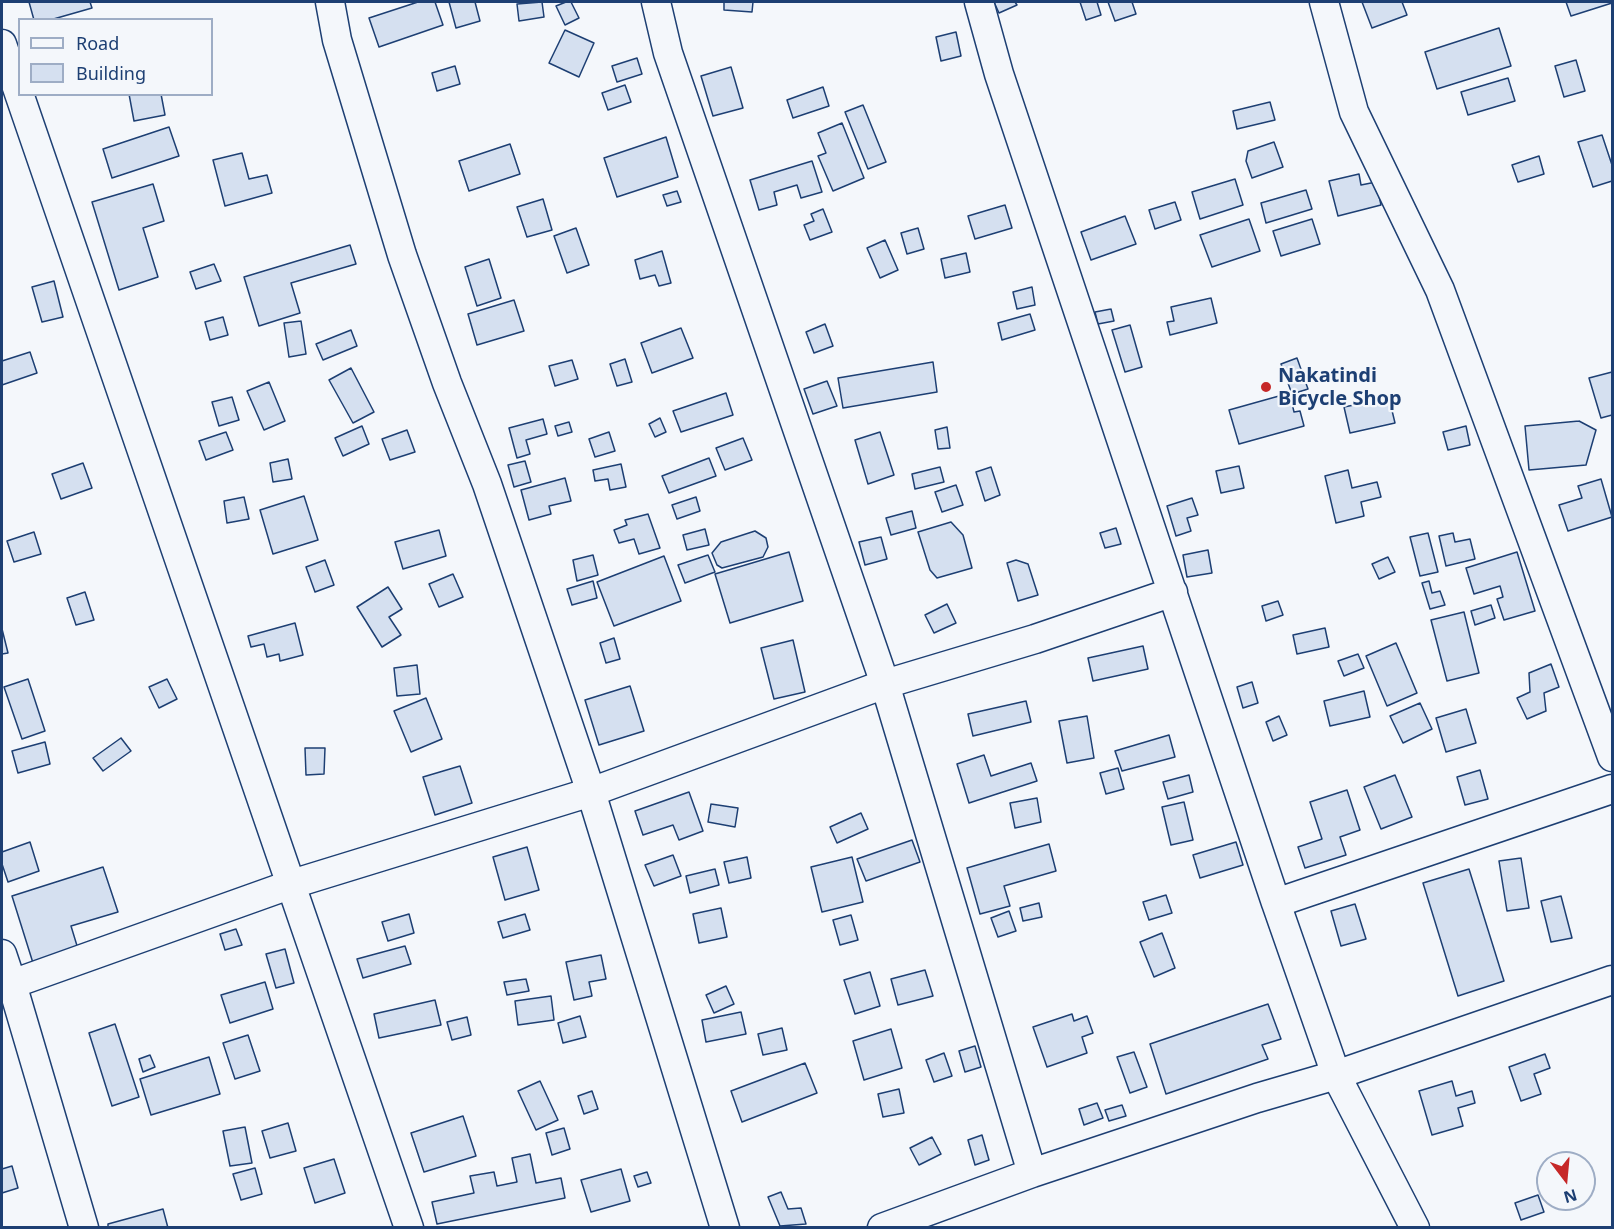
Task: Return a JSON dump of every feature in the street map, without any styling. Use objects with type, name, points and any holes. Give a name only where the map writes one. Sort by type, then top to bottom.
[{"type":"street","points":[[330,2],[337,40],[402,255],[447,383],[487,484],[591,792],[725,1227]]},
{"type":"street","points":[[656,2],[672,64],[885,684],[1032,1173]]},
{"type":"street","points":[[979,2],[999,74],[1276,903],[1336,1075],[1415,1227]]},
{"type":"street","points":[[1324,2],[1354,112],[1440,290],[1612,757]]},
{"type":"street","points":[[2,44],[18,90]]},
{"type":"street","points":[[20,96],[410,1227]]},
{"type":"street","points":[[12,984],[292,884],[591,792],[885,684],[1035,639],[1173,592]]},
{"type":"street","points":[[1276,903],[1612,789]]},
{"type":"street","points":[[2,954],[84,1227]]},
{"type":"street","points":[[882,1227],[924,1220],[1032,1173],[1257,1098],[1336,1075],[1612,980]]},
{"type":"building","points":[[29,2],[90,2],[92,8],[57,18],[33,18]]},
{"type":"building","points":[[418,2],[435,2],[443,25],[379,47],[369,18]]},
{"type":"building","points":[[449,2],[475,2],[480,21],[456,28]]},
{"type":"building","points":[[542,2],[544,17],[519,21],[517,4]]},
{"type":"building","points":[[571,2],[579,18],[565,25],[556,6]]},
{"type":"building","points":[[724,2],[753,2],[752,12],[724,10]]},
{"type":"building","points":[[994,2],[1015,2],[1017,5],[999,13]]},
{"type":"building","points":[[1080,2],[1097,2],[1101,15],[1086,20]]},
{"type":"building","points":[[1108,2],[1132,2],[1136,14],[1115,21]]},
{"type":"building","points":[[1362,2],[1402,2],[1407,15],[1372,28]]},
{"type":"building","points":[[1566,2],[1612,2],[1612,3],[1571,16]]},
{"type":"building","points":[[1499,28],[1511,66],[1437,89],[1425,52]]},
{"type":"building","points":[[565,30],[594,43],[579,77],[549,63]]},
{"type":"building","points":[[956,32],[961,56],[941,61],[936,37]]},
{"type":"building","points":[[637,58],[642,74],[617,82],[612,66]]},
{"type":"building","points":[[1576,60],[1585,91],[1564,97],[1555,66]]},
{"type":"building","points":[[455,66],[460,84],[437,91],[432,73]]},
{"type":"building","points":[[731,67],[743,108],[713,116],[701,76]]},
{"type":"building","points":[[1508,78],[1515,101],[1468,115],[1461,92]]},
{"type":"building","points":[[625,85],[631,102],[608,110],[602,93]]},
{"type":"building","points":[[823,87],[829,106],[793,118],[787,100]]},
{"type":"building","points":[[129,96],[161,96],[165,115],[134,121]]},
{"type":"building","points":[[1270,102],[1275,120],[1237,129],[1233,111]]},
{"type":"building","points":[[863,105],[886,162],[868,169],[845,112]]},
{"type":"building","points":[[842,123],[864,178],[833,191],[818,156],[826,153],[818,133]]},
{"type":"building","points":[[169,127],[179,156],[112,178],[103,149]]},
{"type":"building","points":[[1602,135],[1612,165],[1612,181],[1593,187],[1578,142]]},
{"type":"building","points":[[666,137],[678,177],[617,197],[604,158]]},
{"type":"building","points":[[1274,142],[1283,167],[1252,178],[1246,161],[1248,151]]},
{"type":"building","points":[[510,144],[520,174],[469,191],[459,161]]},
{"type":"building","points":[[242,153],[249,179],[267,175],[272,193],[225,206],[213,160]]},
{"type":"building","points":[[1539,156],[1544,174],[1518,182],[1512,165]]},
{"type":"building","points":[[812,161],[822,192],[801,198],[797,185],[774,192],[777,205],[759,210],[750,180]]},
{"type":"building","points":[[1359,174],[1361,185],[1376,182],[1381,205],[1338,216],[1329,181]]},
{"type":"building","points":[[1235,179],[1243,205],[1200,219],[1192,192]]},
{"type":"building","points":[[153,184],[164,221],[143,228],[158,277],[119,290],[92,202]]},
{"type":"building","points":[[1306,190],[1312,209],[1266,223],[1261,203]]},
{"type":"building","points":[[677,191],[681,202],[667,206],[663,195]]},
{"type":"building","points":[[543,199],[552,230],[527,237],[517,207]]},
{"type":"building","points":[[1175,202],[1181,220],[1155,229],[1149,210]]},
{"type":"building","points":[[1005,205],[1012,228],[975,239],[968,216]]},
{"type":"building","points":[[823,209],[832,232],[810,240],[804,225],[814,221],[811,214]]},
{"type":"building","points":[[1125,216],[1136,244],[1091,260],[1081,232]]},
{"type":"building","points":[[1249,219],[1260,251],[1212,267],[1200,235]]},
{"type":"building","points":[[1312,219],[1320,244],[1281,256],[1273,231]]},
{"type":"building","points":[[576,228],[589,265],[567,273],[554,236]]},
{"type":"building","points":[[918,228],[924,249],[907,254],[901,233]]},
{"type":"building","points":[[885,240],[898,270],[880,278],[867,248]]},
{"type":"building","points":[[350,245],[356,264],[291,283],[300,313],[259,326],[244,277]]},
{"type":"building","points":[[662,251],[671,283],[659,286],[655,275],[640,279],[635,260]]},
{"type":"building","points":[[966,253],[970,272],[945,278],[941,259]]},
{"type":"building","points":[[489,259],[501,298],[477,306],[465,267]]},
{"type":"building","points":[[214,264],[221,281],[196,289],[190,272]]},
{"type":"building","points":[[54,281],[63,317],[42,322],[32,287]]},
{"type":"building","points":[[1032,287],[1035,305],[1017,309],[1013,292]]},
{"type":"building","points":[[1211,298],[1217,323],[1170,335],[1167,322],[1174,321],[1171,307]]},
{"type":"building","points":[[514,300],[524,331],[477,345],[468,314]]},
{"type":"building","points":[[1111,309],[1114,321],[1098,324],[1095,312]]},
{"type":"building","points":[[1030,314],[1035,330],[1002,340],[998,323]]},
{"type":"building","points":[[223,317],[228,335],[210,340],[205,322]]},
{"type":"building","points":[[301,321],[306,354],[289,357],[284,323]]},
{"type":"building","points":[[825,324],[833,346],[814,353],[806,332]]},
{"type":"building","points":[[1130,325],[1142,367],[1125,372],[1112,330]]},
{"type":"building","points":[[681,328],[693,358],[652,373],[641,343]]},
{"type":"building","points":[[351,330],[357,346],[323,360],[316,344]]},
{"type":"building","points":[[30,352],[37,373],[2,385],[2,361]]},
{"type":"building","points":[[1297,358],[1308,389],[1292,394],[1281,364]]},
{"type":"building","points":[[625,359],[632,382],[617,386],[610,364]]},
{"type":"building","points":[[572,360],[578,379],[555,386],[549,366]]},
{"type":"building","points":[[933,362],[937,392],[843,408],[838,378]]},
{"type":"building","points":[[351,368],[374,412],[353,423],[329,380]]},
{"type":"building","points":[[1612,372],[1612,415],[1601,418],[1589,378]]},
{"type":"building","points":[[827,381],[837,406],[813,414],[804,389]]},
{"type":"building","points":[[269,382],[285,421],[264,430],[247,391]]},
{"type":"building","points":[[726,393],[733,415],[681,432],[673,411]]},
{"type":"building","points":[[1279,396],[1281,402],[1291,399],[1294,412],[1300,411],[1304,426],[1239,444],[1229,410]]},
{"type":"building","points":[[232,397],[239,420],[219,426],[212,402]]},
{"type":"building","points":[[1389,398],[1395,423],[1350,433],[1344,407]]},
{"type":"building","points":[[660,418],[666,432],[655,437],[649,424]]},
{"type":"building","points":[[543,419],[547,434],[526,440],[530,454],[517,458],[509,428]]},
{"type":"building","points":[[1579,421],[1596,430],[1586,465],[1529,470],[1525,426]]},
{"type":"building","points":[[569,422],[572,432],[558,436],[555,426]]},
{"type":"building","points":[[362,426],[369,444],[343,456],[335,438]]},
{"type":"building","points":[[1466,426],[1470,445],[1448,450],[1443,432]]},
{"type":"building","points":[[947,427],[950,448],[938,449],[935,430]]},
{"type":"building","points":[[407,430],[415,452],[390,460],[382,439]]},
{"type":"building","points":[[226,432],[233,450],[206,460],[199,441]]},
{"type":"building","points":[[609,432],[615,451],[595,457],[589,439]]},
{"type":"building","points":[[880,432],[894,475],[868,484],[855,440]]},
{"type":"building","points":[[743,438],[752,460],[725,470],[716,448]]},
{"type":"building","points":[[709,458],[716,476],[669,493],[662,476]]},
{"type":"building","points":[[288,459],[292,479],[273,482],[270,463]]},
{"type":"building","points":[[525,461],[531,482],[514,487],[508,465]]},
{"type":"building","points":[[83,463],[92,488],[61,499],[52,474]]},
{"type":"building","points":[[621,464],[626,487],[610,490],[608,479],[595,481],[593,470]]},
{"type":"building","points":[[1239,466],[1244,488],[1221,493],[1216,471]]},
{"type":"building","points":[[940,467],[944,482],[915,489],[912,474]]},
{"type":"building","points":[[991,467],[1000,495],[985,501],[976,472]]},
{"type":"building","points":[[1348,470],[1352,488],[1377,482],[1381,497],[1361,502],[1364,516],[1336,523],[1325,476]]},
{"type":"building","points":[[565,478],[571,501],[549,506],[551,514],[529,520],[521,490]]},
{"type":"building","points":[[1601,479],[1612,517],[1568,531],[1559,505],[1582,498],[1578,486]]},
{"type":"building","points":[[956,485],[963,505],[942,512],[935,492]]},
{"type":"building","points":[[304,496],[318,540],[273,554],[260,510]]},
{"type":"building","points":[[244,497],[249,519],[227,523],[224,501]]},
{"type":"building","points":[[696,497],[700,511],[677,519],[672,505]]},
{"type":"building","points":[[1192,498],[1198,515],[1187,518],[1191,531],[1176,536],[1167,506]]},
{"type":"building","points":[[912,511],[916,528],[891,535],[886,518]]},
{"type":"building","points":[[648,514],[660,548],[639,554],[634,539],[619,543],[614,530],[627,525],[625,520]]},
{"type":"building","points":[[951,522],[963,535],[972,568],[937,578],[930,570],[918,532]]},
{"type":"building","points":[[1116,528],[1121,544],[1105,548],[1100,533]]},
{"type":"building","points":[[705,529],[709,545],[687,550],[683,535]]},
{"type":"building","points":[[439,530],[446,556],[403,569],[395,542]]},
{"type":"building","points":[[755,531],[766,538],[768,547],[763,557],[722,568],[717,565],[712,553],[721,542]]},
{"type":"building","points":[[34,532],[41,554],[14,562],[7,541]]},
{"type":"building","points":[[1428,533],[1438,572],[1420,576],[1410,537]]},
{"type":"building","points":[[1453,533],[1455,542],[1470,539],[1475,559],[1446,566],[1439,536]]},
{"type":"building","points":[[881,537],[887,559],[865,565],[859,542]]},
{"type":"building","points":[[1208,550],[1212,573],[1187,577],[1183,555]]},
{"type":"building","points":[[789,552],[803,601],[730,623],[715,574]]},
{"type":"building","points":[[1517,552],[1535,611],[1504,620],[1497,599],[1503,597],[1500,586],[1474,594],[1466,568]]},
{"type":"building","points":[[593,555],[598,575],[577,581],[573,560]]},
{"type":"building","points":[[708,555],[715,572],[685,583],[678,565]]},
{"type":"building","points":[[664,556],[681,601],[614,626],[597,582]]},
{"type":"building","points":[[1388,557],[1395,572],[1379,579],[1372,564]]},
{"type":"building","points":[[325,560],[334,585],[315,592],[306,567]]},
{"type":"building","points":[[1016,560],[1028,564],[1038,595],[1018,601],[1007,563]]},
{"type":"building","points":[[453,574],[463,597],[439,607],[429,584]]},
{"type":"building","points":[[593,581],[597,598],[572,605],[567,589]]},
{"type":"building","points":[[1429,581],[1432,593],[1440,591],[1445,605],[1430,609],[1422,583]]},
{"type":"building","points":[[388,587],[402,609],[389,617],[401,635],[382,647],[357,607]]},
{"type":"building","points":[[85,592],[94,620],[76,625],[67,598]]},
{"type":"building","points":[[1278,601],[1283,615],[1266,621],[1262,606]]},
{"type":"building","points":[[947,604],[956,623],[934,633],[925,615]]},
{"type":"building","points":[[1491,605],[1495,618],[1475,625],[1471,611]]},
{"type":"building","points":[[1464,612],[1479,673],[1447,681],[1431,620]]},
{"type":"building","points":[[295,623],[303,655],[280,661],[279,654],[267,657],[264,644],[251,647],[248,636]]},
{"type":"building","points":[[1325,628],[1329,647],[1297,654],[1293,635]]},
{"type":"building","points":[[2,629],[8,653],[2,654]]},
{"type":"building","points":[[614,638],[620,659],[606,663],[600,643]]},
{"type":"building","points":[[793,640],[805,692],[774,699],[761,648]]},
{"type":"building","points":[[1396,643],[1417,693],[1387,706],[1366,656]]},
{"type":"building","points":[[1143,646],[1148,669],[1093,681],[1088,658]]},
{"type":"building","points":[[1358,654],[1364,668],[1344,676],[1338,661]]},
{"type":"building","points":[[1551,664],[1559,687],[1544,693],[1546,711],[1527,719],[1517,698],[1530,692],[1529,673]]},
{"type":"building","points":[[417,665],[420,694],[397,696],[394,668]]},
{"type":"building","points":[[28,679],[45,731],[22,739],[4,687]]},
{"type":"building","points":[[167,679],[177,699],[159,708],[149,687]]},
{"type":"building","points":[[1252,682],[1258,703],[1243,708],[1237,687]]},
{"type":"building","points":[[630,686],[644,731],[599,745],[585,700]]},
{"type":"building","points":[[1364,691],[1370,717],[1330,726],[1324,701]]},
{"type":"building","points":[[426,698],[442,739],[411,752],[394,711]]},
{"type":"building","points":[[1026,701],[1031,722],[973,736],[968,714]]},
{"type":"building","points":[[1420,703],[1432,729],[1403,743],[1390,716]]},
{"type":"building","points":[[1466,709],[1476,743],[1446,752],[1436,718]]},
{"type":"building","points":[[1087,716],[1094,758],[1067,763],[1059,721]]},
{"type":"building","points":[[1279,716],[1287,735],[1273,741],[1266,722]]},
{"type":"building","points":[[1169,735],[1175,757],[1122,771],[1115,751]]},
{"type":"building","points":[[121,738],[131,751],[103,771],[93,758]]},
{"type":"building","points":[[45,742],[50,764],[18,773],[12,751]]},
{"type":"building","points":[[305,748],[325,748],[324,774],[306,775]]},
{"type":"building","points":[[984,755],[991,776],[1031,763],[1037,781],[969,803],[957,764]]},
{"type":"building","points":[[460,766],[472,803],[435,815],[423,777]]},
{"type":"building","points":[[1118,768],[1124,789],[1106,794],[1100,773]]},
{"type":"building","points":[[1480,770],[1488,799],[1465,805],[1457,777]]},
{"type":"building","points":[[1189,775],[1193,792],[1168,799],[1163,782]]},
{"type":"building","points":[[1395,775],[1412,817],[1381,829],[1364,787]]},
{"type":"building","points":[[1347,790],[1360,830],[1340,837],[1346,855],[1305,868],[1298,847],[1322,839],[1310,802]]},
{"type":"building","points":[[689,792],[703,831],[679,840],[673,825],[643,835],[635,811]]},
{"type":"building","points":[[1037,798],[1041,822],[1015,828],[1010,803]]},
{"type":"building","points":[[1184,802],[1193,840],[1171,845],[1162,807]]},
{"type":"building","points":[[711,804],[738,808],[735,827],[708,822]]},
{"type":"building","points":[[861,813],[868,829],[837,843],[830,827]]},
{"type":"building","points":[[912,840],[920,862],[866,881],[857,859]]},
{"type":"building","points":[[30,842],[39,871],[8,882],[2,864],[2,852]]},
{"type":"building","points":[[1236,842],[1243,865],[1200,878],[1193,855]]},
{"type":"building","points":[[1049,844],[1056,871],[1004,886],[1010,906],[980,914],[967,868]]},
{"type":"building","points":[[527,847],[539,890],[505,900],[493,857]]},
{"type":"building","points":[[673,855],[681,876],[654,886],[645,865]]},
{"type":"building","points":[[747,857],[751,878],[729,883],[724,862]]},
{"type":"building","points":[[852,857],[863,902],[822,912],[811,867]]},
{"type":"building","points":[[1521,858],[1529,908],[1507,911],[1499,861]]},
{"type":"building","points":[[103,867],[118,912],[71,926],[78,949],[33,963],[12,896]]},
{"type":"building","points":[[715,869],[719,885],[690,893],[686,876]]},
{"type":"building","points":[[1469,869],[1504,981],[1458,996],[1423,883]]},
{"type":"building","points":[[1166,895],[1172,913],[1149,920],[1143,902]]},
{"type":"building","points":[[1561,896],[1572,938],[1551,942],[1541,901]]},
{"type":"building","points":[[1039,903],[1042,917],[1023,921],[1020,908]]},
{"type":"building","points":[[1355,904],[1366,939],[1341,946],[1331,911]]},
{"type":"building","points":[[721,908],[727,937],[699,943],[693,914]]},
{"type":"building","points":[[1009,911],[1016,931],[998,937],[991,918]]},
{"type":"building","points":[[409,914],[414,933],[388,941],[382,922]]},
{"type":"building","points":[[525,914],[530,930],[503,938],[498,922]]},
{"type":"building","points":[[851,915],[858,940],[840,945],[833,920]]},
{"type":"building","points":[[236,929],[242,945],[225,950],[220,934]]},
{"type":"building","points":[[1162,933],[1175,968],[1154,977],[1140,942]]},
{"type":"building","points":[[405,946],[411,964],[363,978],[357,959]]},
{"type":"building","points":[[285,949],[294,983],[276,988],[266,954]]},
{"type":"building","points":[[601,955],[606,979],[589,982],[592,996],[574,1000],[566,962]]},
{"type":"building","points":[[925,970],[933,996],[898,1005],[891,979]]},
{"type":"building","points":[[870,972],[880,1006],[855,1014],[844,980]]},
{"type":"building","points":[[526,979],[529,991],[507,995],[504,982]]},
{"type":"building","points":[[265,982],[273,1009],[230,1023],[221,995]]},
{"type":"building","points":[[726,986],[734,1004],[714,1013],[706,995]]},
{"type":"building","points":[[551,996],[554,1020],[518,1025],[515,1001]]},
{"type":"building","points":[[435,1000],[441,1025],[379,1038],[374,1014]]},
{"type":"building","points":[[1268,1004],[1281,1039],[1262,1045],[1268,1059],[1166,1094],[1150,1044]]},
{"type":"building","points":[[741,1012],[746,1034],[706,1042],[702,1020]]},
{"type":"building","points":[[1072,1014],[1074,1021],[1087,1016],[1093,1033],[1082,1037],[1087,1053],[1047,1067],[1033,1027]]},
{"type":"building","points":[[580,1016],[586,1037],[563,1043],[558,1023]]},
{"type":"building","points":[[467,1017],[471,1035],[452,1040],[447,1022]]},
{"type":"building","points":[[115,1024],[139,1097],[112,1106],[89,1033]]},
{"type":"building","points":[[782,1028],[787,1050],[763,1055],[758,1034]]},
{"type":"building","points":[[891,1029],[902,1068],[864,1080],[853,1041]]},
{"type":"building","points":[[248,1035],[260,1071],[235,1079],[223,1043]]},
{"type":"building","points":[[975,1046],[981,1067],[965,1072],[959,1051]]},
{"type":"building","points":[[1134,1052],[1147,1087],[1130,1093],[1117,1057]]},
{"type":"building","points":[[944,1053],[952,1076],[934,1082],[926,1060]]},
{"type":"building","points":[[1545,1054],[1550,1068],[1534,1074],[1541,1094],[1521,1101],[1509,1067]]},
{"type":"building","points":[[150,1055],[155,1067],[143,1072],[139,1059]]},
{"type":"building","points":[[209,1057],[220,1094],[151,1115],[140,1079]]},
{"type":"building","points":[[805,1063],[817,1093],[742,1122],[731,1091]]},
{"type":"building","points":[[540,1081],[558,1120],[536,1130],[518,1091]]},
{"type":"building","points":[[1452,1081],[1456,1096],[1472,1091],[1475,1103],[1458,1108],[1463,1126],[1432,1135],[1419,1091]]},
{"type":"building","points":[[899,1089],[904,1113],[883,1117],[878,1094]]},
{"type":"building","points":[[592,1091],[598,1109],[584,1114],[578,1096]]},
{"type":"building","points":[[1097,1103],[1103,1118],[1084,1125],[1079,1109]]},
{"type":"building","points":[[1122,1105],[1126,1116],[1109,1121],[1105,1110]]},
{"type":"building","points":[[463,1116],[476,1156],[424,1172],[411,1133]]},
{"type":"building","points":[[288,1123],[296,1151],[270,1158],[262,1131]]},
{"type":"building","points":[[245,1127],[252,1163],[230,1166],[223,1131]]},
{"type":"building","points":[[564,1128],[570,1149],[552,1155],[546,1133]]},
{"type":"building","points":[[982,1135],[989,1160],[975,1165],[968,1140]]},
{"type":"building","points":[[932,1137],[941,1154],[919,1165],[910,1148]]},
{"type":"building","points":[[530,1154],[536,1183],[561,1178],[565,1198],[437,1224],[432,1202],[474,1193],[470,1176],[494,1172],[497,1186],[517,1182],[512,1158]]},
{"type":"building","points":[[334,1159],[345,1193],[315,1203],[304,1168]]},
{"type":"building","points":[[12,1166],[18,1188],[2,1193],[2,1169]]},
{"type":"building","points":[[255,1168],[262,1194],[241,1200],[233,1174]]},
{"type":"building","points":[[621,1169],[630,1201],[591,1212],[581,1180]]},
{"type":"building","points":[[647,1172],[651,1183],[638,1187],[634,1176]]},
{"type":"building","points":[[781,1192],[788,1209],[801,1208],[806,1224],[780,1226],[768,1197]]},
{"type":"building","points":[[1536,1196],[1536,1211],[1544,1212],[1521,1220],[1515,1203]]},
{"type":"building","points":[[163,1209],[168,1228],[108,1228],[108,1224]]},
{"type":"place","name":"Nakatindi Bicycle Shop","points":[[1266,387]]}]
